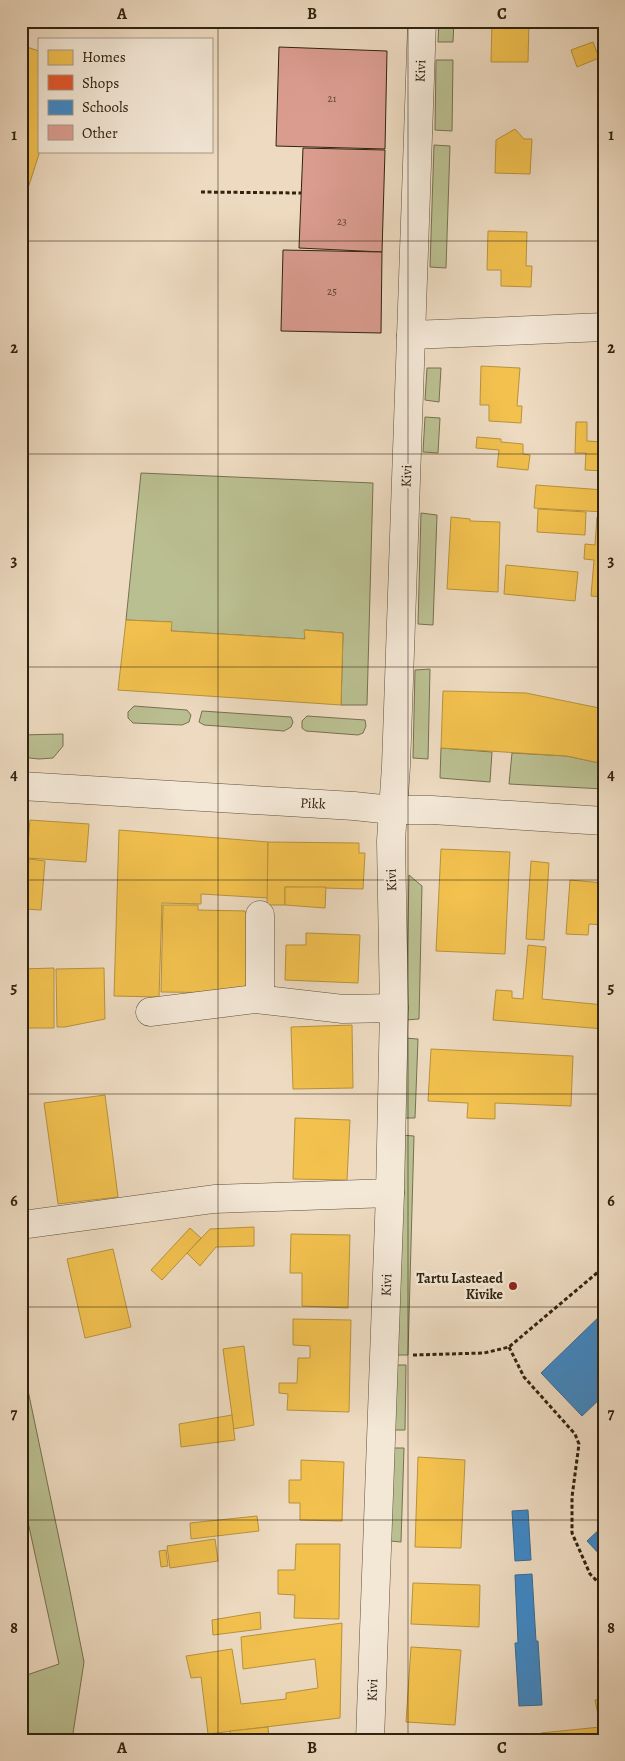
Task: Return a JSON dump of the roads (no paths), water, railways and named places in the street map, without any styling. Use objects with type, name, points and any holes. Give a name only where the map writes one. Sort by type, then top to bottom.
[{"type":"street","name":"Kivi","points":[[370,1740],[390,1193],[394,1008],[391,841],[395,776],[422,21]]},
{"type":"street","points":[[411,335],[604,327]]},
{"type":"street","name":"Pikk","points":[[21,786],[354,806],[392,810],[432,810],[604,821]]},
{"type":"street","points":[[260,915],[260,999]]},
{"type":"street","points":[[150,1012],[260,999],[344,1009],[394,1008]]},
{"type":"street","points":[[29,1224],[214,1199],[390,1193]]},
{"type":"place","name":"Tartu Lasteaed Kivike","points":[[513,1286]]}]
